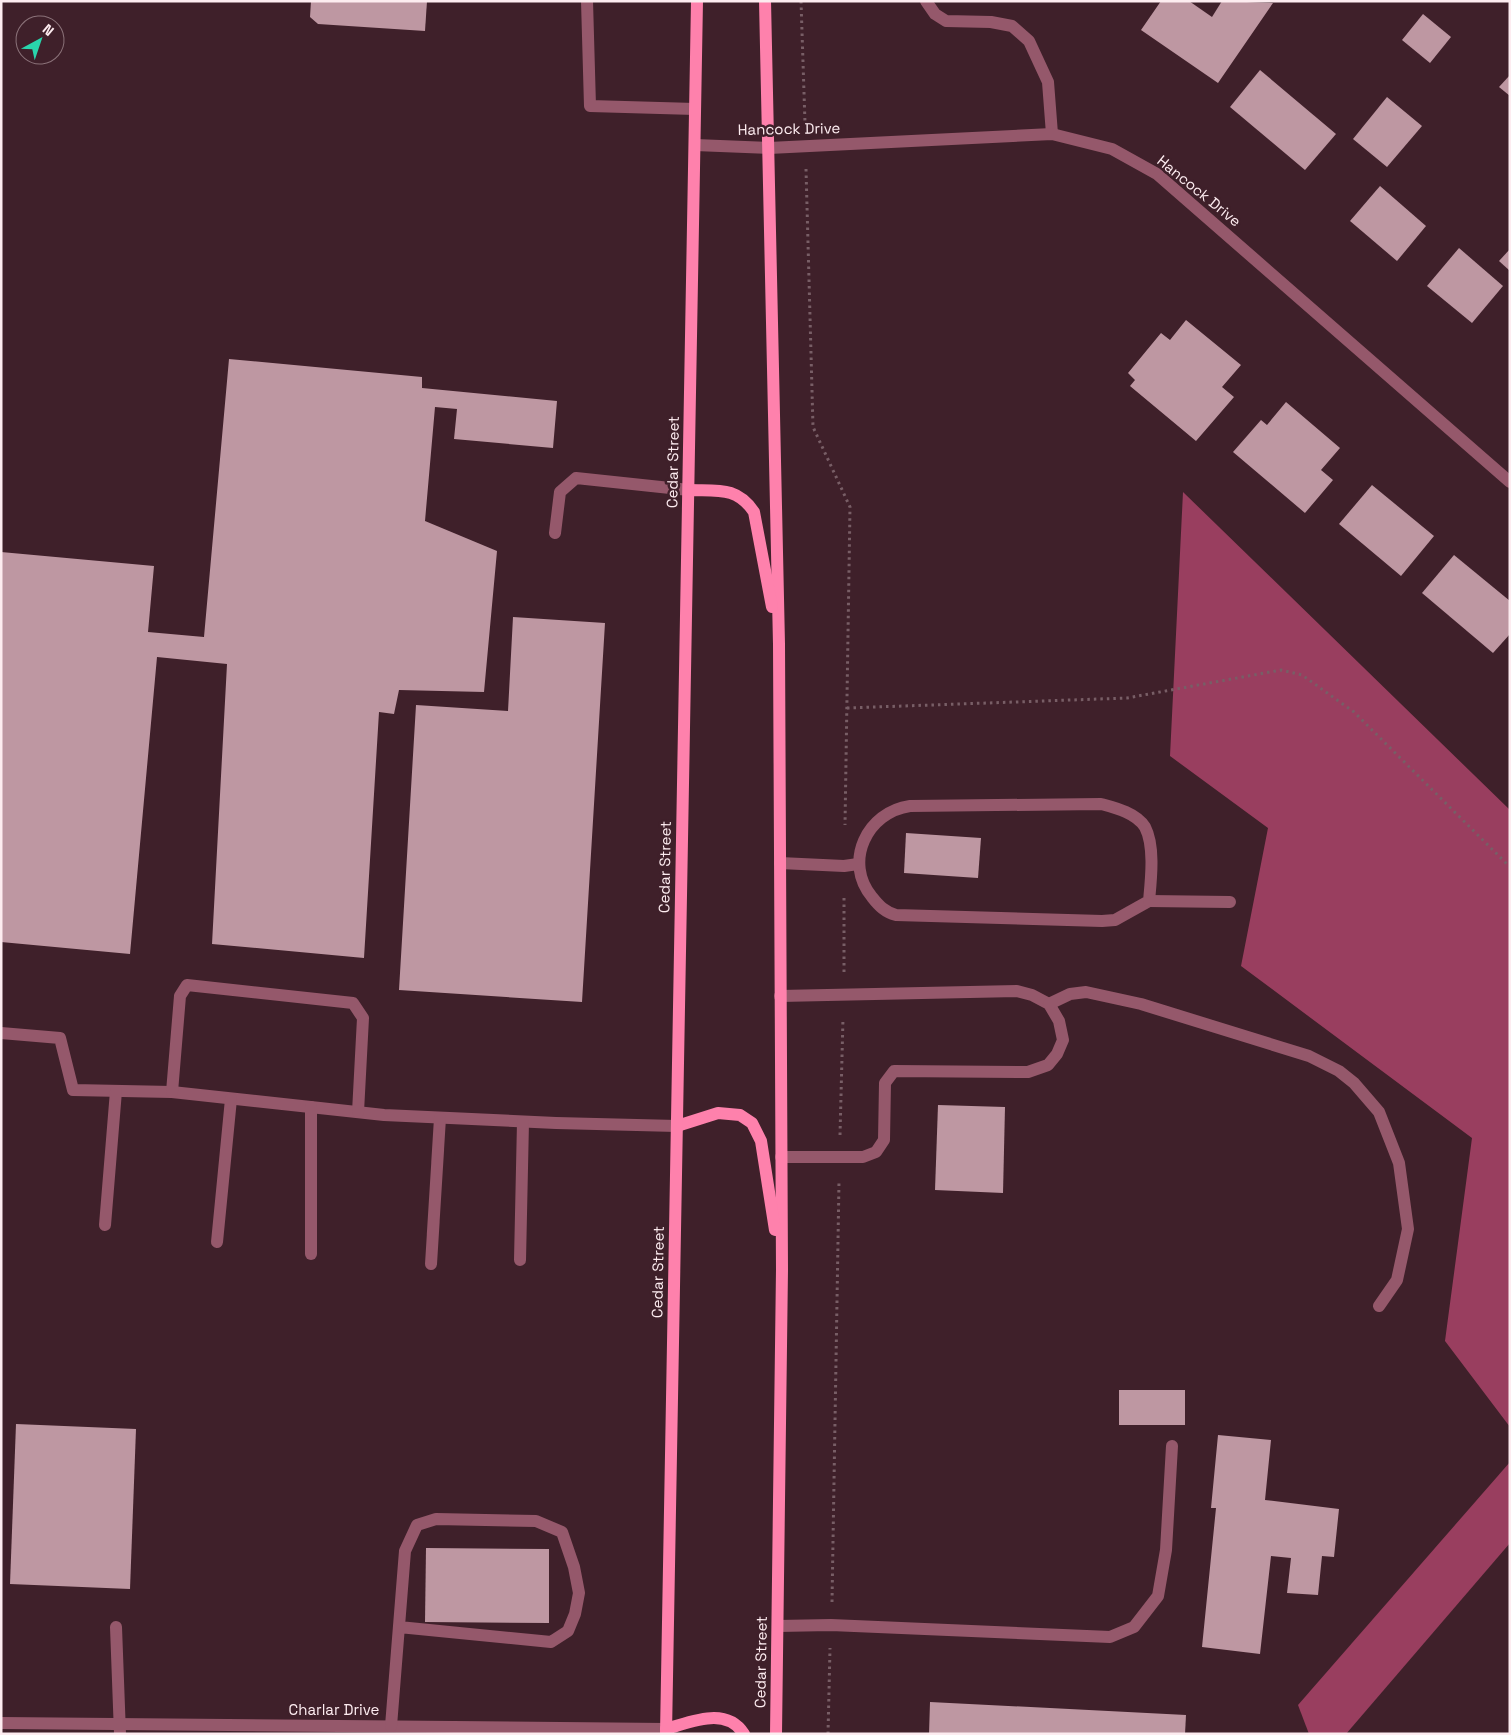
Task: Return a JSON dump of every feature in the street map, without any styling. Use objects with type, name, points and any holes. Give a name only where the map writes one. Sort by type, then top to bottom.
[{"type":"main road","name":"Cedar Street","points":[[666,1731],[697,1]]},
{"type":"main road","name":"Cedar Street","points":[[765,1],[779,644],[782,1269],[776,1734]]},
{"type":"main road","points":[[689,490],[731,492],[746,500],[754,512],[779,644]]},
{"type":"main road","points":[[677,1126],[718,1113],[740,1115],[752,1123],[761,1141],[782,1269]]},
{"type":"main road","points":[[666,1731],[708,1717],[727,1719],[741,1729],[744,1734]]},
{"type":"street","points":[[587,1],[590,106],[695,109]]},
{"type":"street","points":[[926,1],[935,14],[946,21],[990,22],[1012,26],[1029,41],[1048,82],[1052,134]]},
{"type":"street","name":"Hancock Drive","points":[[695,145],[768,148],[1052,134],[1112,149],[1157,174],[1510,482]]},
{"type":"street","points":[[555,533],[560,492],[576,478],[689,490]]},
{"type":"street","points":[[1150,901],[1152,872],[1150,843],[1145,827],[1126,812],[1101,804],[899,807],[882,817],[865,836],[861,844],[858,864],[864,888],[884,910],[896,916],[1102,921],[1115,920],[1150,901],[1230,902]]},
{"type":"street","points":[[780,863],[844,866],[858,864]]},
{"type":"street","points":[[172,1092],[180,996],[187,986],[353,1003],[363,1018],[358,1112]]},
{"type":"street","points":[[780,996],[1017,991],[1032,995],[1049,1004],[1058,1021],[1063,1040],[1057,1054],[1048,1065],[1028,1072],[894,1071],[885,1083],[884,1140],[876,1152],[863,1157],[781,1157]]},
{"type":"street","points":[[1049,1004],[1070,994],[1086,992],[1141,1004],[1309,1056],[1339,1071],[1354,1082],[1379,1112],[1399,1163],[1408,1230],[1397,1280],[1379,1306]]},
{"type":"street","points":[[1,1033],[60,1038],[73,1090],[172,1092],[384,1115],[523,1122],[677,1126]]},
{"type":"street","points":[[105,1225],[116,1091]]},
{"type":"street","points":[[217,1242],[231,1099]]},
{"type":"street","points":[[310,1254],[311,1107]]},
{"type":"street","points":[[431,1264],[440,1118]]},
{"type":"street","points":[[520,1260],[523,1122]]},
{"type":"street","points":[[778,1626],[831,1625],[1110,1637],[1134,1627],[1158,1596],[1166,1550],[1172,1446]]},
{"type":"street","points":[[391,1726],[405,1551],[417,1525],[436,1519],[536,1521],[562,1532],[574,1567],[579,1593],[575,1614],[568,1632],[551,1642],[399,1627]]},
{"type":"street","points":[[116,1626],[120,1729]]},
{"type":"street","name":"Charlar Drive","points":[[1,1723],[120,1729],[391,1726],[666,1731]]},
{"type":"path","points":[[801,1],[814,428],[850,507],[845,826]]},
{"type":"path","points":[[847,708],[1127,698],[1281,670],[1302,675],[1354,712],[1510,867]]},
{"type":"path","points":[[828,1734],[844,995],[844,866]]},
{"type":"shaded area","points":[[1183,492],[1510,810],[1510,1427],[1445,1341],[1472,1138],[1241,966],[1268,828],[1170,756]]},
{"type":"shaded area","points":[[1510,1462],[1510,1543],[1346,1734],[1309,1734],[1298,1705]]},
{"type":"building","points":[[311,1],[427,1],[425,31],[318,24],[310,17]]},
{"type":"building","points":[[1161,1],[1189,1],[1212,17],[1222,1],[1273,3],[1218,83],[1141,30]]},
{"type":"building","points":[[1423,14],[1451,37],[1430,63],[1402,40]]},
{"type":"building","points":[[1260,70],[1336,134],[1305,170],[1230,107]]},
{"type":"building","points":[[1510,75],[1510,96],[1499,87]]},
{"type":"building","points":[[1387,97],[1422,126],[1387,167],[1353,139]]},
{"type":"building","points":[[1380,186],[1426,226],[1397,261],[1350,221]]},
{"type":"building","points":[[1459,248],[1503,286],[1472,323],[1427,286]]},
{"type":"building","points":[[1510,249],[1510,271],[1499,261]]},
{"type":"building","points":[[1186,320],[1241,365],[1222,387],[1234,397],[1196,441],[1130,386],[1135,380],[1128,373],[1161,333],[1170,340]]},
{"type":"building","points":[[229,359],[422,377],[422,388],[557,401],[553,448],[454,439],[457,409],[435,407],[425,521],[497,551],[484,692],[399,690],[394,714],[379,712],[364,958],[212,944],[227,664],[157,657],[130,954],[1,942],[1,552],[154,566],[148,632],[204,637]]},
{"type":"building","points":[[1286,402],[1340,448],[1321,470],[1333,480],[1305,513],[1233,452],[1261,420],[1267,425]]},
{"type":"building","points":[[1372,485],[1434,536],[1401,576],[1339,524]]},
{"type":"building","points":[[1454,555],[1510,601],[1510,634],[1493,653],[1422,593]]},
{"type":"building","points":[[513,617],[605,623],[582,1002],[399,990],[416,705],[508,711]]},
{"type":"building","points":[[906,833],[981,838],[978,878],[904,873]]},
{"type":"building","points":[[938,1105],[1005,1107],[1003,1193],[935,1190]]},
{"type":"building","points":[[1119,1390],[1185,1390],[1185,1425],[1119,1425]]},
{"type":"building","points":[[16,1424],[136,1429],[130,1589],[10,1584]]},
{"type":"building","points":[[1218,1435],[1271,1440],[1265,1500],[1339,1509],[1334,1557],[1322,1556],[1318,1595],[1287,1593],[1291,1558],[1271,1556],[1260,1654],[1202,1647],[1216,1508],[1211,1508]]},
{"type":"building","points":[[426,1548],[549,1549],[549,1623],[425,1622]]},
{"type":"building","points":[[930,1702],[1186,1715],[1185,1734],[929,1734]]}]
